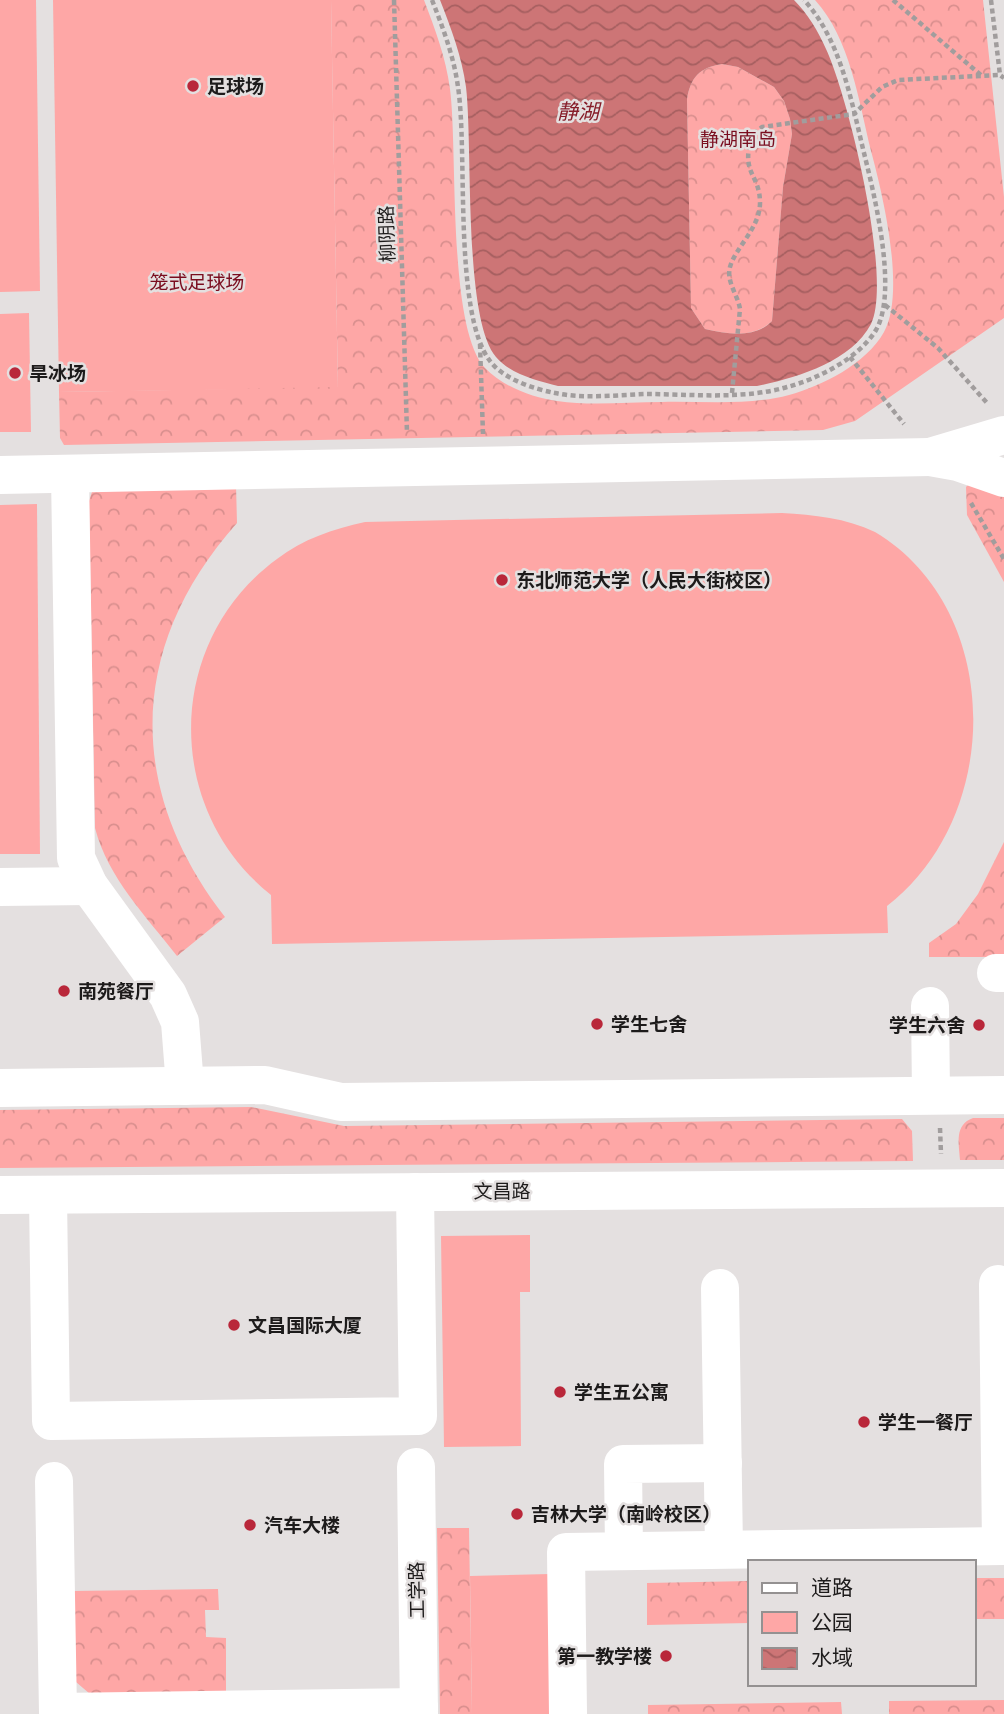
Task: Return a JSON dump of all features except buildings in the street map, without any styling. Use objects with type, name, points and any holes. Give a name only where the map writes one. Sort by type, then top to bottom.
[{"type":"street","points":[[930,457],[1000,424]]},
{"type":"street","points":[[0,475],[930,457],[958,462],[1004,478]]},
{"type":"street","points":[[70,474],[76,858],[89,886],[168,995],[180,1021],[186,1086]]},
{"type":"street","points":[[0,887],[89,886]]},
{"type":"street","points":[[930,1006],[936,1095]]},
{"type":"street","points":[[0,1088],[265,1085],[341,1102],[1004,1095]]},
{"type":"street","name":"文昌路","points":[[0,1195],[1004,1188]]},
{"type":"street","points":[[48,1195],[51,1421],[418,1416],[415,1192]]},
{"type":"street","points":[[568,1714],[566,1552],[1003,1546],[998,1284]]},
{"type":"street","points":[[720,1288],[724,1549]]},
{"type":"street","points":[[624,1551],[622,1464],[723,1463]]},
{"type":"street","name":"工学路","points":[[416,1467],[419,1710]]},
{"type":"street","points":[[54,1481],[58,1712],[419,1710]]},
{"type":"path","name":"柳阴路","points":[[394,0],[408,468]]},
{"type":"path","points":[[432,0],[451,54],[458,86],[466,259],[472,312],[481,344],[490,362],[508,375],[533,387],[557,394],[732,393],[788,387],[850,357],[877,328],[885,305],[877,204],[834,47],[804,0]]},
{"type":"path","points":[[893,0],[982,76]]},
{"type":"path","points":[[732,393],[740,309],[738,297],[729,282],[730,267],[756,222],[760,204],[747,164],[752,135],[762,127],[853,114],[882,87],[898,80],[1002,77],[991,0]]},
{"type":"path","points":[[885,305],[938,348],[1000,424]]},
{"type":"path","points":[[481,344],[483,466]]},
{"type":"path","points":[[850,357],[930,457],[971,502],[1004,559]]},
{"type":"path","points":[[936,1095],[941,1188]]},
{"type":"green space","points":[[0,0],[36,0],[40,291],[0,292]]},
{"type":"green space","name":"笼式足球场","points":[[53,0],[331,0],[338,388],[59,392]]},
{"type":"green space","points":[[331,0],[424,0],[443,55],[450,89],[459,278],[473,347],[485,368],[518,390],[548,399],[596,404],[758,401],[789,395],[829,380],[855,364],[876,344],[890,315],[893,293],[893,269],[886,217],[852,71],[837,33],[815,0],[983,0],[1004,197],[1004,318],[855,421],[823,430],[64,445],[60,438],[59,392],[338,387]]},
{"type":"green space","name":"静湖南岛","points":[[722,64],[738,67],[774,87],[784,101],[792,134],[783,187],[772,321],[757,331],[740,334],[705,329],[691,308],[687,99],[697,75],[707,68]]},
{"type":"green space","name":"旱冰场","points":[[29,313],[31,432],[0,432],[0,314]]},
{"type":"green space","points":[[971,482],[1004,496],[1004,582],[967,515],[966,487]]},
{"type":"green space","points":[[236,485],[237,523],[201,570],[175,618],[159,668],[153,718],[156,768],[169,819],[192,868],[225,917],[177,956],[118,880],[95,828],[89,501],[92,492]]},
{"type":"green space","points":[[37,504],[40,854],[0,854],[0,505]]},
{"type":"green space","points":[[782,513],[841,520],[875,532],[917,566],[948,610],[966,660],[973,714],[969,768],[953,820],[925,867],[887,906],[888,933],[272,944],[271,895],[235,859],[210,817],[195,772],[191,725],[197,678],[213,634],[240,593],[277,559],[319,536],[365,522]]},
{"type":"green space","points":[[1004,842],[1004,957],[929,957],[929,943],[956,924],[978,894]]},
{"type":"green space","points":[[251,1107],[344,1126],[902,1119],[912,1131],[913,1161],[0,1168],[0,1110]]},
{"type":"green space","points":[[973,1118],[1004,1118],[1004,1160],[960,1160],[960,1130]]},
{"type":"green space","points":[[530,1235],[530,1292],[520,1292],[521,1446],[444,1447],[441,1236]]},
{"type":"green space","points":[[437,1528],[469,1528],[472,1714],[440,1714]]},
{"type":"green space","points":[[550,1574],[552,1714],[472,1714],[470,1576]]},
{"type":"green space","points":[[976,1578],[1004,1578],[1004,1619],[976,1619]]},
{"type":"green space","points":[[748,1581],[748,1623],[647,1625],[647,1583]]},
{"type":"green space","points":[[218,1589],[219,1610],[205,1610],[206,1637],[226,1638],[226,1693],[90,1694],[76,1682],[72,1591]]},
{"type":"green space","points":[[1004,1700],[1004,1714],[889,1714],[889,1701]]},
{"type":"green space","points":[[841,1702],[842,1714],[648,1714],[648,1705]]},
{"type":"water","name":"静湖","points":[[440,0],[794,0],[816,29],[835,72],[865,187],[876,269],[876,301],[871,324],[862,337],[850,349],[821,366],[757,386],[558,386],[525,376],[502,363],[486,337],[478,307],[471,230],[466,87],[459,54]],"holes":[[[722,64],[738,67],[774,87],[784,101],[792,134],[783,187],[772,321],[757,331],[740,334],[705,329],[691,308],[687,99],[694,79],[702,71]]]},
{"type":"place","name":"足球场","points":[[193,86]]},
{"type":"place","name":"旱冰场","points":[[15,373]]},
{"type":"place","name":"东北师范大学（人民大街校区）","points":[[502,580]]},
{"type":"place","name":"南苑餐厅","points":[[64,991]]},
{"type":"place","name":"学生七舍","points":[[597,1024]]},
{"type":"place","name":"学生六舍","points":[[979,1025]]},
{"type":"place","name":"文昌国际大厦","points":[[234,1325]]},
{"type":"place","name":"学生五公寓","points":[[560,1392]]},
{"type":"place","name":"学生一餐厅","points":[[864,1422]]},
{"type":"place","name":"吉林大学（南岭校区）","points":[[517,1514]]},
{"type":"place","name":"汽车大楼","points":[[250,1525]]},
{"type":"place","name":"第一教学楼","points":[[666,1656]]}]
